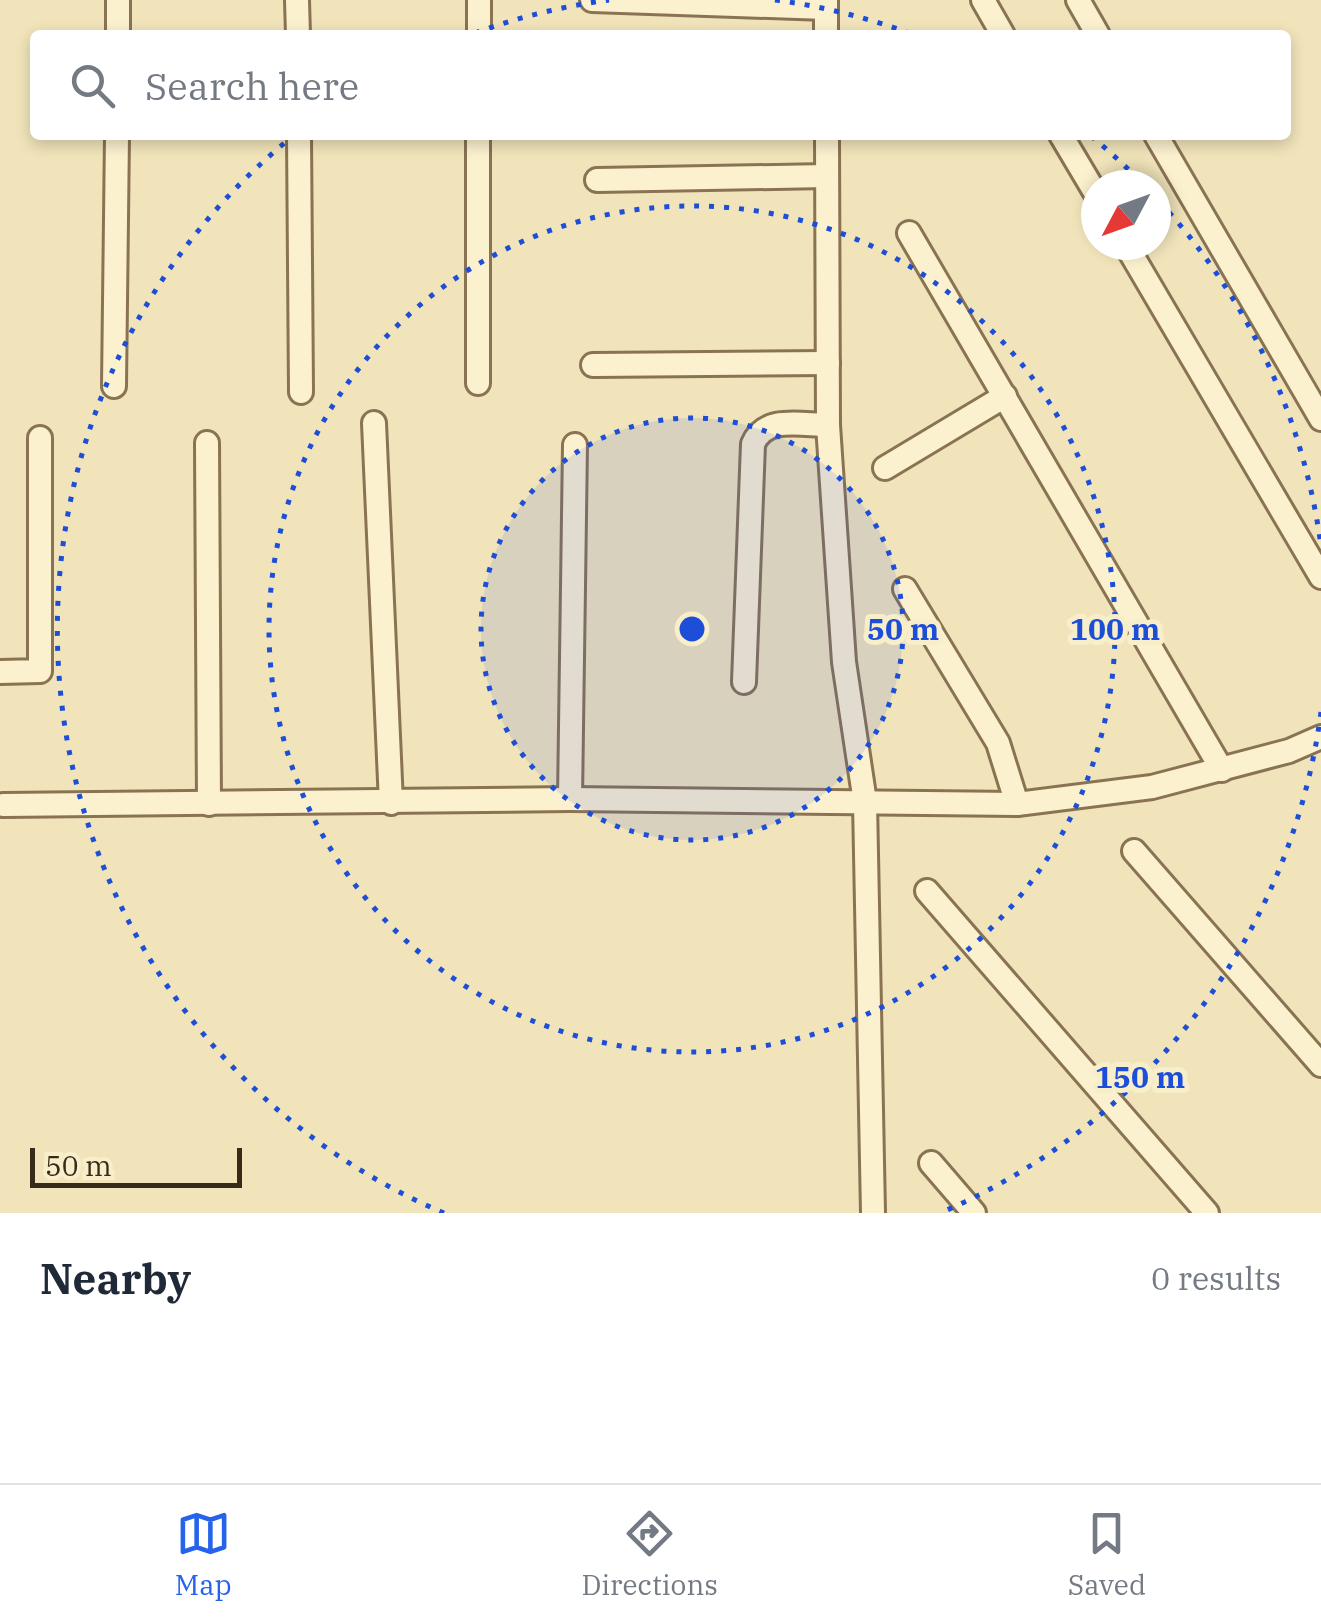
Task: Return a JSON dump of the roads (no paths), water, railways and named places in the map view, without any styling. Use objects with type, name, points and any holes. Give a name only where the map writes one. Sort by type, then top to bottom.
[{"type":"street","points":[[118,0],[118,30]]},
{"type":"street","points":[[298,0],[298,30]]},
{"type":"street","points":[[478,30],[479,0]]},
{"type":"street","points":[[592,0],[826,4],[826,30]]},
{"type":"street","points":[[983,0],[1000,30]]},
{"type":"street","points":[[1078,0],[1095,30]]},
{"type":"street","points":[[114,386],[116,140]]},
{"type":"street","points":[[299,140],[301,392]]},
{"type":"street","points":[[478,140],[478,382]]},
{"type":"street","points":[[827,140],[828,425],[844,662],[866,802],[873,1213]]},
{"type":"street","points":[[1065,140],[1082,170]]},
{"type":"street","points":[[1159,140],[1321,418]]},
{"type":"street","points":[[597,180],[827,176]]},
{"type":"street","points":[[909,233],[1222,770]]},
{"type":"street","points":[[1135,260],[1321,577]]},
{"type":"street","points":[[593,365],[828,362]]},
{"type":"street","points":[[885,468],[1005,396]]},
{"type":"street","points":[[374,423],[391,803]]},
{"type":"street","points":[[744,682],[753,444],[758,432],[767,425],[828,425]]},
{"type":"street","points":[[0,672],[40,671],[40,438]]},
{"type":"street","points":[[208,443],[209,804]]},
{"type":"street","points":[[570,799],[575,445]]},
{"type":"street","points":[[905,588],[998,743],[1017,804]]},
{"type":"street","points":[[1,808],[570,799],[1017,804],[1093,797],[1222,770],[1289,751],[1321,737]]},
{"type":"street","points":[[1134,851],[1321,1065]]},
{"type":"street","points":[[927,891],[1208,1213]]},
{"type":"street","points":[[931,1163],[974,1213]]}]
